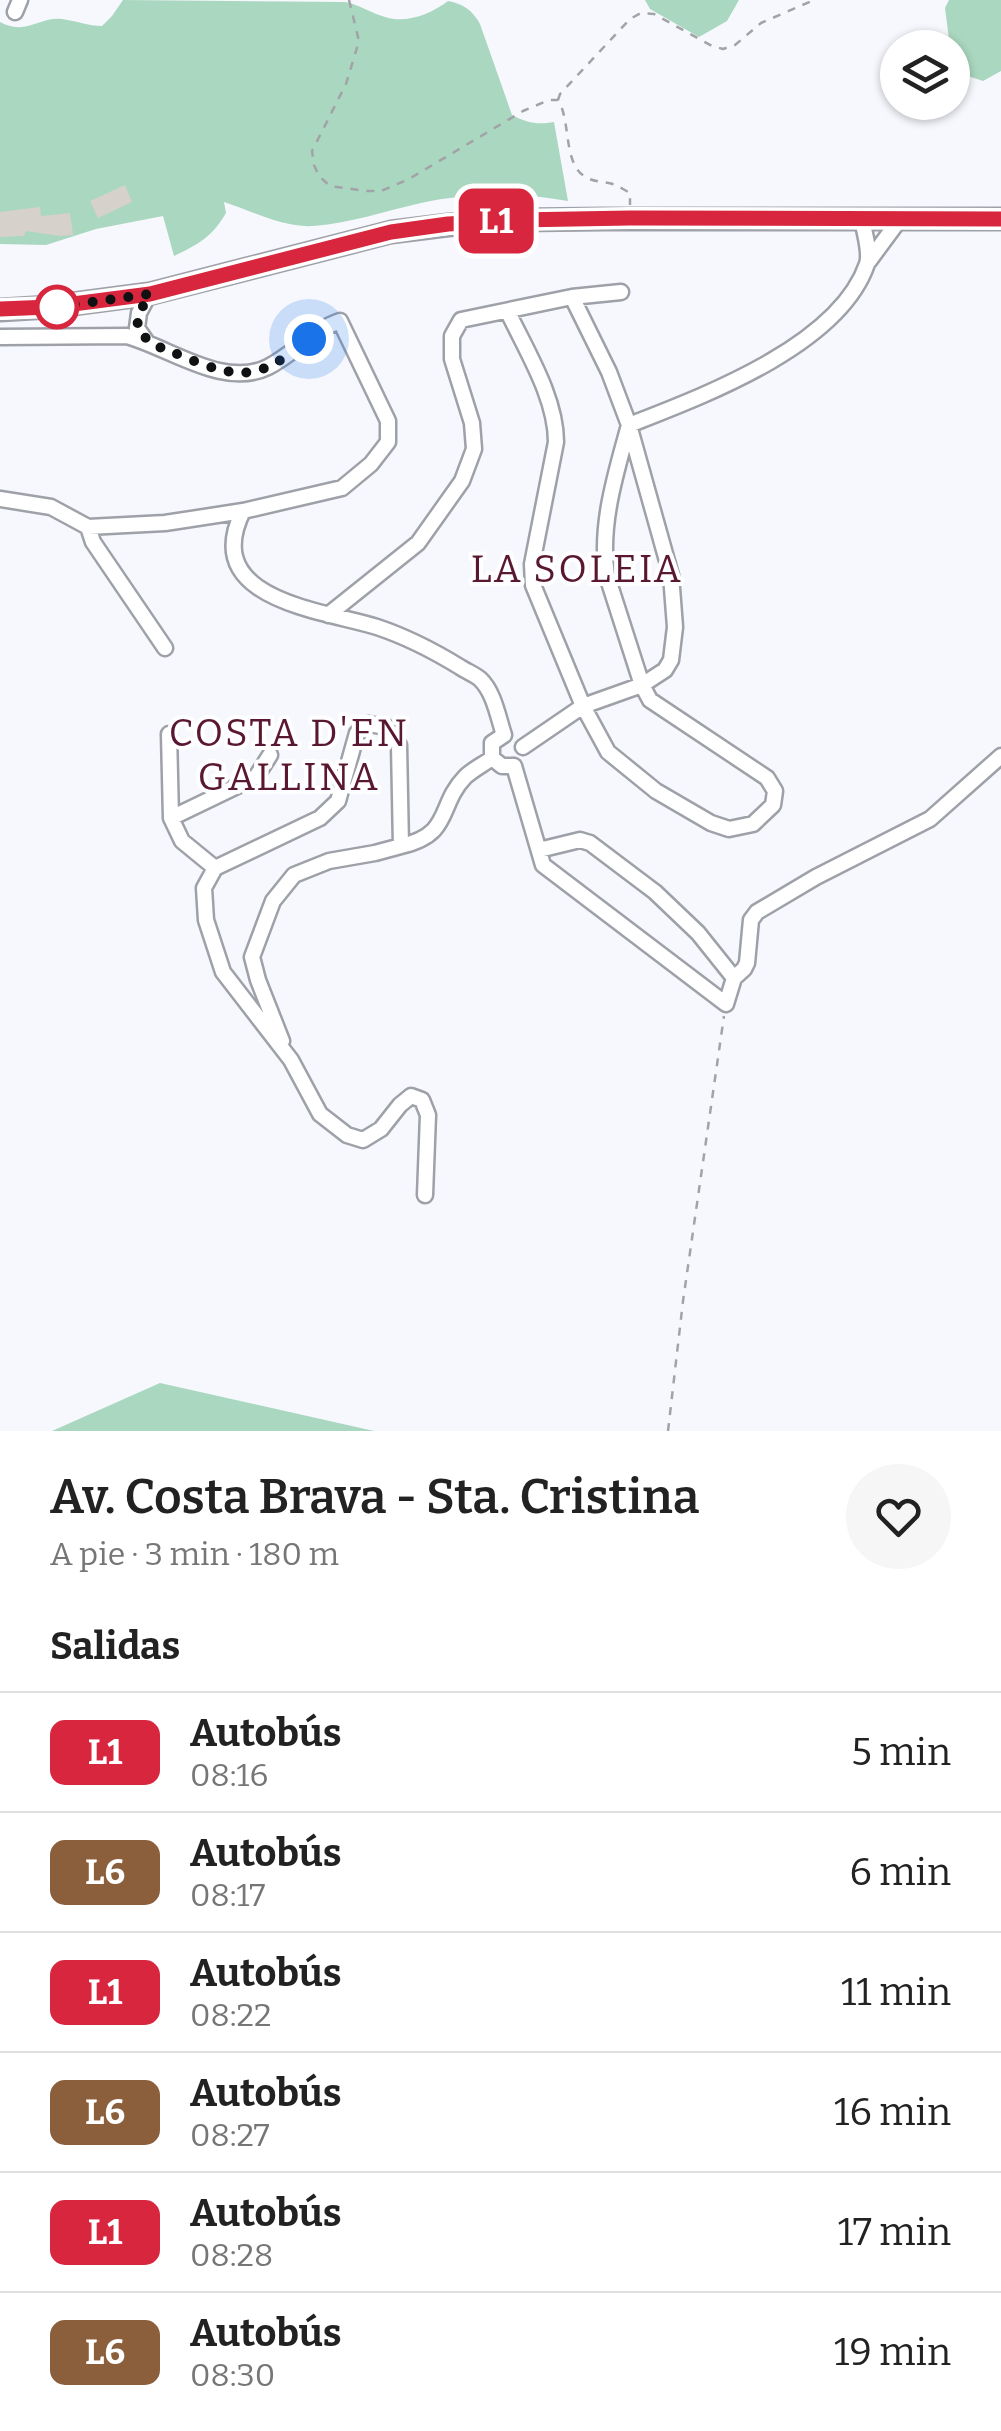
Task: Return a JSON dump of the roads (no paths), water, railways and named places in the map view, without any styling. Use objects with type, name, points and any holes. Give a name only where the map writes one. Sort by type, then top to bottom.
[{"type":"main road","points":[[0,310],[150,294],[391,232],[448,224],[630,218],[1001,219]]},
{"type":"street","points":[[862,219],[869,261]]},
{"type":"street","points":[[629,424],[742,379],[814,332],[848,298],[900,219]]},
{"type":"street","points":[[328,616],[418,542],[462,481],[474,449],[472,423],[452,359],[452,336],[461,320],[572,297],[620,292]]},
{"type":"street","points":[[146,341],[137,328],[139,313],[150,294]]},
{"type":"street","points":[[523,746],[583,706],[642,685],[664,670],[671,660],[675,628],[671,575],[629,424],[609,372],[572,297]]},
{"type":"street","points":[[508,312],[552,406],[556,424],[556,442],[532,564],[534,586],[583,706],[608,752],[656,791],[729,829],[752,824],[772,804],[775,790],[767,778],[650,700],[607,576],[604,557],[611,493],[629,424]]},
{"type":"street","points":[[0,337],[127,336],[216,371],[243,374],[265,369],[325,326],[340,321],[388,421],[388,442],[372,464],[342,488],[243,511],[165,523],[88,527],[51,508],[0,499]]},
{"type":"street","points":[[243,511],[236,525],[233,554],[241,572],[262,591],[284,602],[409,638],[482,680],[504,734]]},
{"type":"street","points":[[88,527],[93,542],[165,648]]},
{"type":"street","points":[[290,1060],[223,972],[206,920],[204,888],[215,868],[320,818],[338,800],[357,732],[370,724],[386,727],[399,745],[401,846]]},
{"type":"street","points":[[168,734],[172,818],[182,842],[215,868]]},
{"type":"street","points":[[492,758],[502,766],[514,766],[522,758],[523,746],[516,737],[504,734]]},
{"type":"street","points":[[492,758],[492,743],[504,734]]},
{"type":"street","points":[[172,818],[256,777],[270,755]]},
{"type":"street","points":[[514,766],[543,865],[726,1004],[734,978],[747,963],[751,920],[757,912],[930,819],[1001,756]]},
{"type":"street","points":[[425,1195],[428,1115],[422,1100],[411,1096],[381,1129],[363,1140],[347,1135],[320,1114],[290,1060],[252,957],[273,901],[294,875],[329,861],[419,842],[440,825],[465,777],[492,758]]},
{"type":"street","points":[[539,850],[580,840],[590,842],[655,892],[698,933],[734,978]]},
{"type":"district","name":"LA SOLEIA","points":[[577,569]]},
{"type":"district","name":"COSTA D'EN GALLINA","points":[[289,754]]}]
